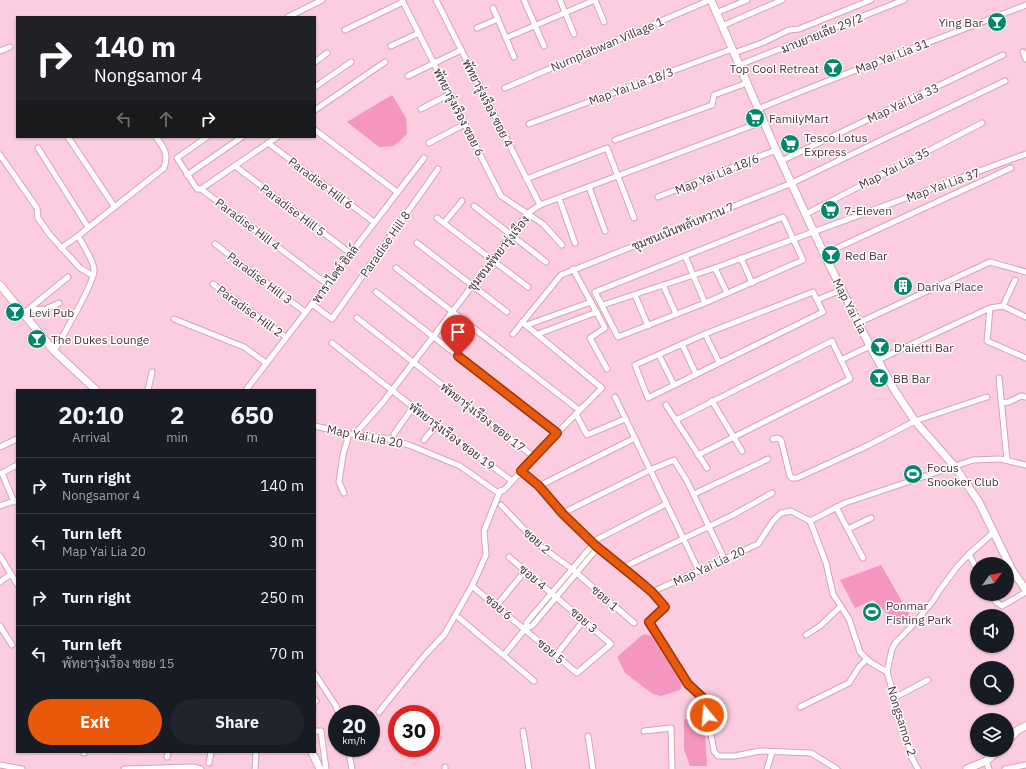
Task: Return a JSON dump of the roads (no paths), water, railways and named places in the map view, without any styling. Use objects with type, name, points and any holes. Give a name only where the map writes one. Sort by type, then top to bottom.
[{"type":"street","points":[[290,16],[322,0]]},
{"type":"street","name":"พัทยารุ่งเรือง ซอย 4","points":[[436,0],[540,205]]},
{"type":"street","points":[[524,0],[544,46]]},
{"type":"street","points":[[560,0],[574,34]]},
{"type":"street","points":[[506,38],[595,0],[604,22]]},
{"type":"street","name":"Map Yai Lia","points":[[711,0],[781,161],[841,290],[870,346],[895,391],[915,421],[955,467],[979,502],[1012,570],[1026,591]]},
{"type":"street","name":"Nurnplabwan Village 1","points":[[505,88],[711,0]]},
{"type":"street","points":[[716,13],[747,0]]},
{"type":"street","points":[[722,26],[782,0]]},
{"type":"street","name":"Map Yai Lia 18/3","points":[[529,124],[733,51],[762,43],[789,30],[799,29],[871,0]]},
{"type":"street","name":"มาบยายเลีย 29/2","points":[[739,65],[904,0]]},
{"type":"street","points":[[345,30],[402,1]]},
{"type":"street","name":"พัทยารุ่งเรือง ซอย 6","points":[[402,1],[501,196],[543,224],[562,245]]},
{"type":"street","name":"Map Yai Lia 31","points":[[758,109],[1026,5]]},
{"type":"street","points":[[493,8],[514,57]]},
{"type":"street","points":[[477,28],[498,19]]},
{"type":"street","points":[[391,46],[419,33]]},
{"type":"street","points":[[0,51],[10,47]]},
{"type":"street","points":[[408,76],[461,50]]},
{"type":"street","points":[[316,61],[327,54]]},
{"type":"street","name":"Map Yai Lia 33","points":[[781,161],[1003,55]]},
{"type":"street","points":[[316,86],[351,62]]},
{"type":"street","points":[[316,109],[385,62]]},
{"type":"street","name":"ชุมชนเนินพลับหวาน 7","points":[[513,334],[525,323],[561,275],[792,183],[1005,81]]},
{"type":"street","points":[[615,140],[712,105],[714,96],[747,82]]},
{"type":"street","points":[[421,109],[450,94]]},
{"type":"street","name":"ชุมชนพัทยารุ่งเรือง","points":[[352,434],[392,391],[528,213],[540,205],[764,121]]},
{"type":"street","name":"Map Yai Lia 35","points":[[806,214],[982,123]]},
{"type":"street","points":[[429,143],[465,124]]},
{"type":"street","points":[[316,131],[397,192]]},
{"type":"street","points":[[69,138],[114,206]]},
{"type":"street","points":[[61,248],[164,168],[167,159],[164,149],[157,138]]},
{"type":"street","name":"Paradise Hill 4","points":[[206,138],[177,158],[196,188],[201,189],[327,284]]},
{"type":"street","points":[[187,175],[241,138]]},
{"type":"street","points":[[201,189],[276,138]]},
{"type":"street","name":"Paradise Hill 6","points":[[268,143],[374,222]]},
{"type":"street","points":[[38,148],[88,227]]},
{"type":"street","points":[[526,179],[607,148],[634,218]]},
{"type":"street","name":"Map Yai Lia 18/6","points":[[658,197],[776,150]]},
{"type":"street","name":"Map Yai Lia 37","points":[[603,305],[715,268],[1026,154]]},
{"type":"street","points":[[0,155],[37,208],[38,218],[50,235],[80,268],[92,275]]},
{"type":"street","name":"พาราไดซ์ ฮิลล์","points":[[247,389],[424,158]]},
{"type":"street","name":"Paradise Hill 5","points":[[235,166],[350,253]]},
{"type":"street","points":[[824,254],[1011,168]]},
{"type":"street","points":[[312,304],[332,319],[438,169]]},
{"type":"street","points":[[589,187],[606,231]]},
{"type":"street","points":[[559,198],[575,243]]},
{"type":"street","points":[[444,223],[462,201]]},
{"type":"street","points":[[474,206],[546,262]]},
{"type":"street","points":[[783,217],[803,260],[705,303],[618,337],[603,305],[595,292],[685,256],[783,217]]},
{"type":"street","points":[[437,218],[528,287]]},
{"type":"street","points":[[54,351],[90,285],[94,270],[87,251],[78,236]]},
{"type":"street","points":[[417,243],[507,312]]},
{"type":"street","name":"Paradise Hill 3","points":[[215,244],[305,312]]},
{"type":"street","points":[[685,256],[705,303]]},
{"type":"street","points":[[740,258],[752,283]]},
{"type":"street","points":[[858,323],[990,262],[1026,272]]},
{"type":"street","points":[[396,268],[453,311],[578,412],[587,435],[625,419]]},
{"type":"street","points":[[715,268],[728,293]]},
{"type":"street","points":[[573,269],[605,328],[590,338],[607,369]]},
{"type":"street","points":[[26,312],[68,277]]},
{"type":"street","points":[[1003,306],[1015,280]]},
{"type":"street","name":"Paradise Hill 2","points":[[213,284],[286,337]]},
{"type":"street","points":[[0,285],[26,312],[54,351],[95,389]]},
{"type":"street","points":[[663,285],[676,314]]},
{"type":"street","points":[[817,300],[841,290]]},
{"type":"street","points":[[376,292],[557,433]]},
{"type":"street","points":[[813,292],[817,300],[823,312],[648,398],[635,365],[705,334],[813,292]]},
{"type":"street","points":[[635,295],[648,326]]},
{"type":"street","points":[[525,323],[591,302]]},
{"type":"street","points":[[26,312],[46,309],[59,303]]},
{"type":"street","points":[[878,360],[990,308],[1003,306],[1026,317]]},
{"type":"street","points":[[990,308],[987,342],[1026,358]]},
{"type":"street","points":[[538,334],[597,312]]},
{"type":"street","name":"พัทยารุ่งเรือง ซอย 17","points":[[357,318],[534,457]]},
{"type":"street","points":[[174,319],[244,347],[266,363]]},
{"type":"street","points":[[380,711],[425,655],[444,635],[472,586],[486,555],[484,531],[500,491],[504,490],[512,482],[534,457],[602,388],[525,323]]},
{"type":"street","points":[[705,334],[719,362]]},
{"type":"street","points":[[676,420],[832,341],[850,379],[698,455]]},
{"type":"street","name":"พัทยารุ่งเรือง ซอย 19","points":[[332,343],[436,425],[512,482]]},
{"type":"street","points":[[682,344],[696,374]]},
{"type":"street","points":[[841,360],[870,346]]},
{"type":"street","points":[[659,355],[674,386]]},
{"type":"street","points":[[148,389],[152,372]]},
{"type":"street","points":[[999,378],[1007,460]]},
{"type":"street","points":[[1001,403],[1009,402],[1021,396],[1026,397]]},
{"type":"street","points":[[615,397],[699,571]]},
{"type":"street","points":[[773,439],[778,438],[781,440],[790,476],[792,478],[797,478],[867,446],[915,421],[987,397]]},
{"type":"street","points":[[712,401],[742,451]]},
{"type":"street","points":[[666,405],[707,468]]},
{"type":"street","points":[[394,434],[413,407]]},
{"type":"street","points":[[424,440],[436,425]]},
{"type":"street","name":"Map Yai Lia 20","points":[[316,426],[352,434],[385,438],[409,445],[460,466],[497,492],[500,491]]},
{"type":"street","points":[[344,493],[340,482],[343,455],[352,434]]},
{"type":"street","points":[[539,486],[635,438]]},
{"type":"street","points":[[0,447],[16,439]]},
{"type":"street","points":[[694,494],[768,459]]},
{"type":"street","points":[[563,514],[650,470],[674,460],[694,494],[725,560]]},
{"type":"street","points":[[994,532],[968,554],[933,601],[896,642],[892,649],[887,672],[870,662],[860,652],[849,619],[833,594],[826,563],[810,521],[836,507],[973,460],[1007,460],[1026,465]]},
{"type":"street","points":[[0,506],[15,501],[2,473],[16,466]]},
{"type":"street","points":[[521,471],[539,486],[563,514],[594,544],[624,567],[652,592],[665,607],[649,622],[688,684],[702,697],[705,703],[714,751],[718,756],[735,756],[760,751],[811,753],[837,769]]},
{"type":"street","points":[[624,567],[709,526],[772,493]]},
{"type":"street","points":[[594,544],[666,504]]},
{"type":"street","name":"ซอย 2","points":[[500,505],[539,545],[574,571]]},
{"type":"street","points":[[836,507],[863,558]]},
{"type":"street","name":"Map Yai Lia 20","points":[[652,592],[758,544],[773,521],[781,513],[791,511],[810,521]]},
{"type":"street","points":[[848,529],[871,518]]},
{"type":"street","points":[[504,655],[525,629],[532,626],[554,594],[574,571],[595,551],[594,544]]},
{"type":"street","points":[[968,554],[970,558]]},
{"type":"street","points":[[0,556],[16,582]]},
{"type":"street","name":"ซอย 4","points":[[509,557],[554,594]]},
{"type":"street","points":[[497,606],[525,571]]},
{"type":"street","name":"ซอย 1","points":[[574,571],[634,623]]},
{"type":"street","points":[[0,582],[11,574]]},
{"type":"street","name":"ซอย 6","points":[[472,586],[525,629]]},
{"type":"street","points":[[1014,598],[1026,591]]},
{"type":"street","name":"ซอย 3","points":[[554,594],[611,644],[577,673]]},
{"type":"street","points":[[995,601],[1002,606],[1010,601]]},
{"type":"street","points":[[806,635],[820,626],[841,606]]},
{"type":"street","points":[[459,618],[534,681]]},
{"type":"street","points":[[556,655],[584,620]]},
{"type":"street","points":[[0,626],[12,645]]},
{"type":"street","name":"ซอย 5","points":[[525,629],[577,673]]},
{"type":"street","points":[[800,706],[849,682],[859,666],[867,659]]},
{"type":"street","name":"Nongsamor 2","points":[[887,672],[912,758],[918,769]]},
{"type":"street","points":[[316,676],[335,705]]},
{"type":"street","points":[[894,698],[928,680]]},
{"type":"street","points":[[1014,734],[1026,726]]},
{"type":"street","points":[[644,731],[671,728],[672,769]]},
{"type":"street","points":[[523,730],[529,769]]},
{"type":"street","points":[[316,731],[320,731],[326,769]]},
{"type":"street","points":[[588,736],[593,769]]},
{"type":"street","points":[[767,769],[772,752]]},
{"type":"street","points":[[208,763],[211,753]]},
{"type":"street","points":[[255,769],[256,753]]},
{"type":"street","points":[[312,753],[320,769]]},
{"type":"street","points":[[350,757],[352,769]]},
{"type":"street","points":[[968,769],[986,761],[991,757]]},
{"type":"street","points":[[986,761],[989,769]]},
{"type":"street","points":[[0,765],[22,769]]},
{"type":"street","points":[[1005,769],[1026,766]]},
{"type":"street","points":[[124,769],[193,767],[201,769]]},
{"type":"place","name":"Ying Bar","points":[[997,22]]},
{"type":"place","name":"Top Cool Retreat","points":[[833,68]]},
{"type":"place","name":"FamilyMart","points":[[755,118]]},
{"type":"place","name":"Tesco Lotus Express","points":[[790,144]]},
{"type":"place","name":"7-Eleven","points":[[830,210]]},
{"type":"place","name":"Red Bar","points":[[831,255]]},
{"type":"place","name":"Dariva Place","points":[[903,286]]},
{"type":"place","name":"Levi Pub","points":[[15,312]]},
{"type":"place","name":"The Dukes Lounge","points":[[37,339]]},
{"type":"place","name":"D'aietti Bar","points":[[880,347]]},
{"type":"place","name":"BB Bar","points":[[879,378]]},
{"type":"place","name":"Focus Snooker Club","points":[[913,474]]},
{"type":"place","name":"Ponmar Fishing Park","points":[[872,612]]}]
